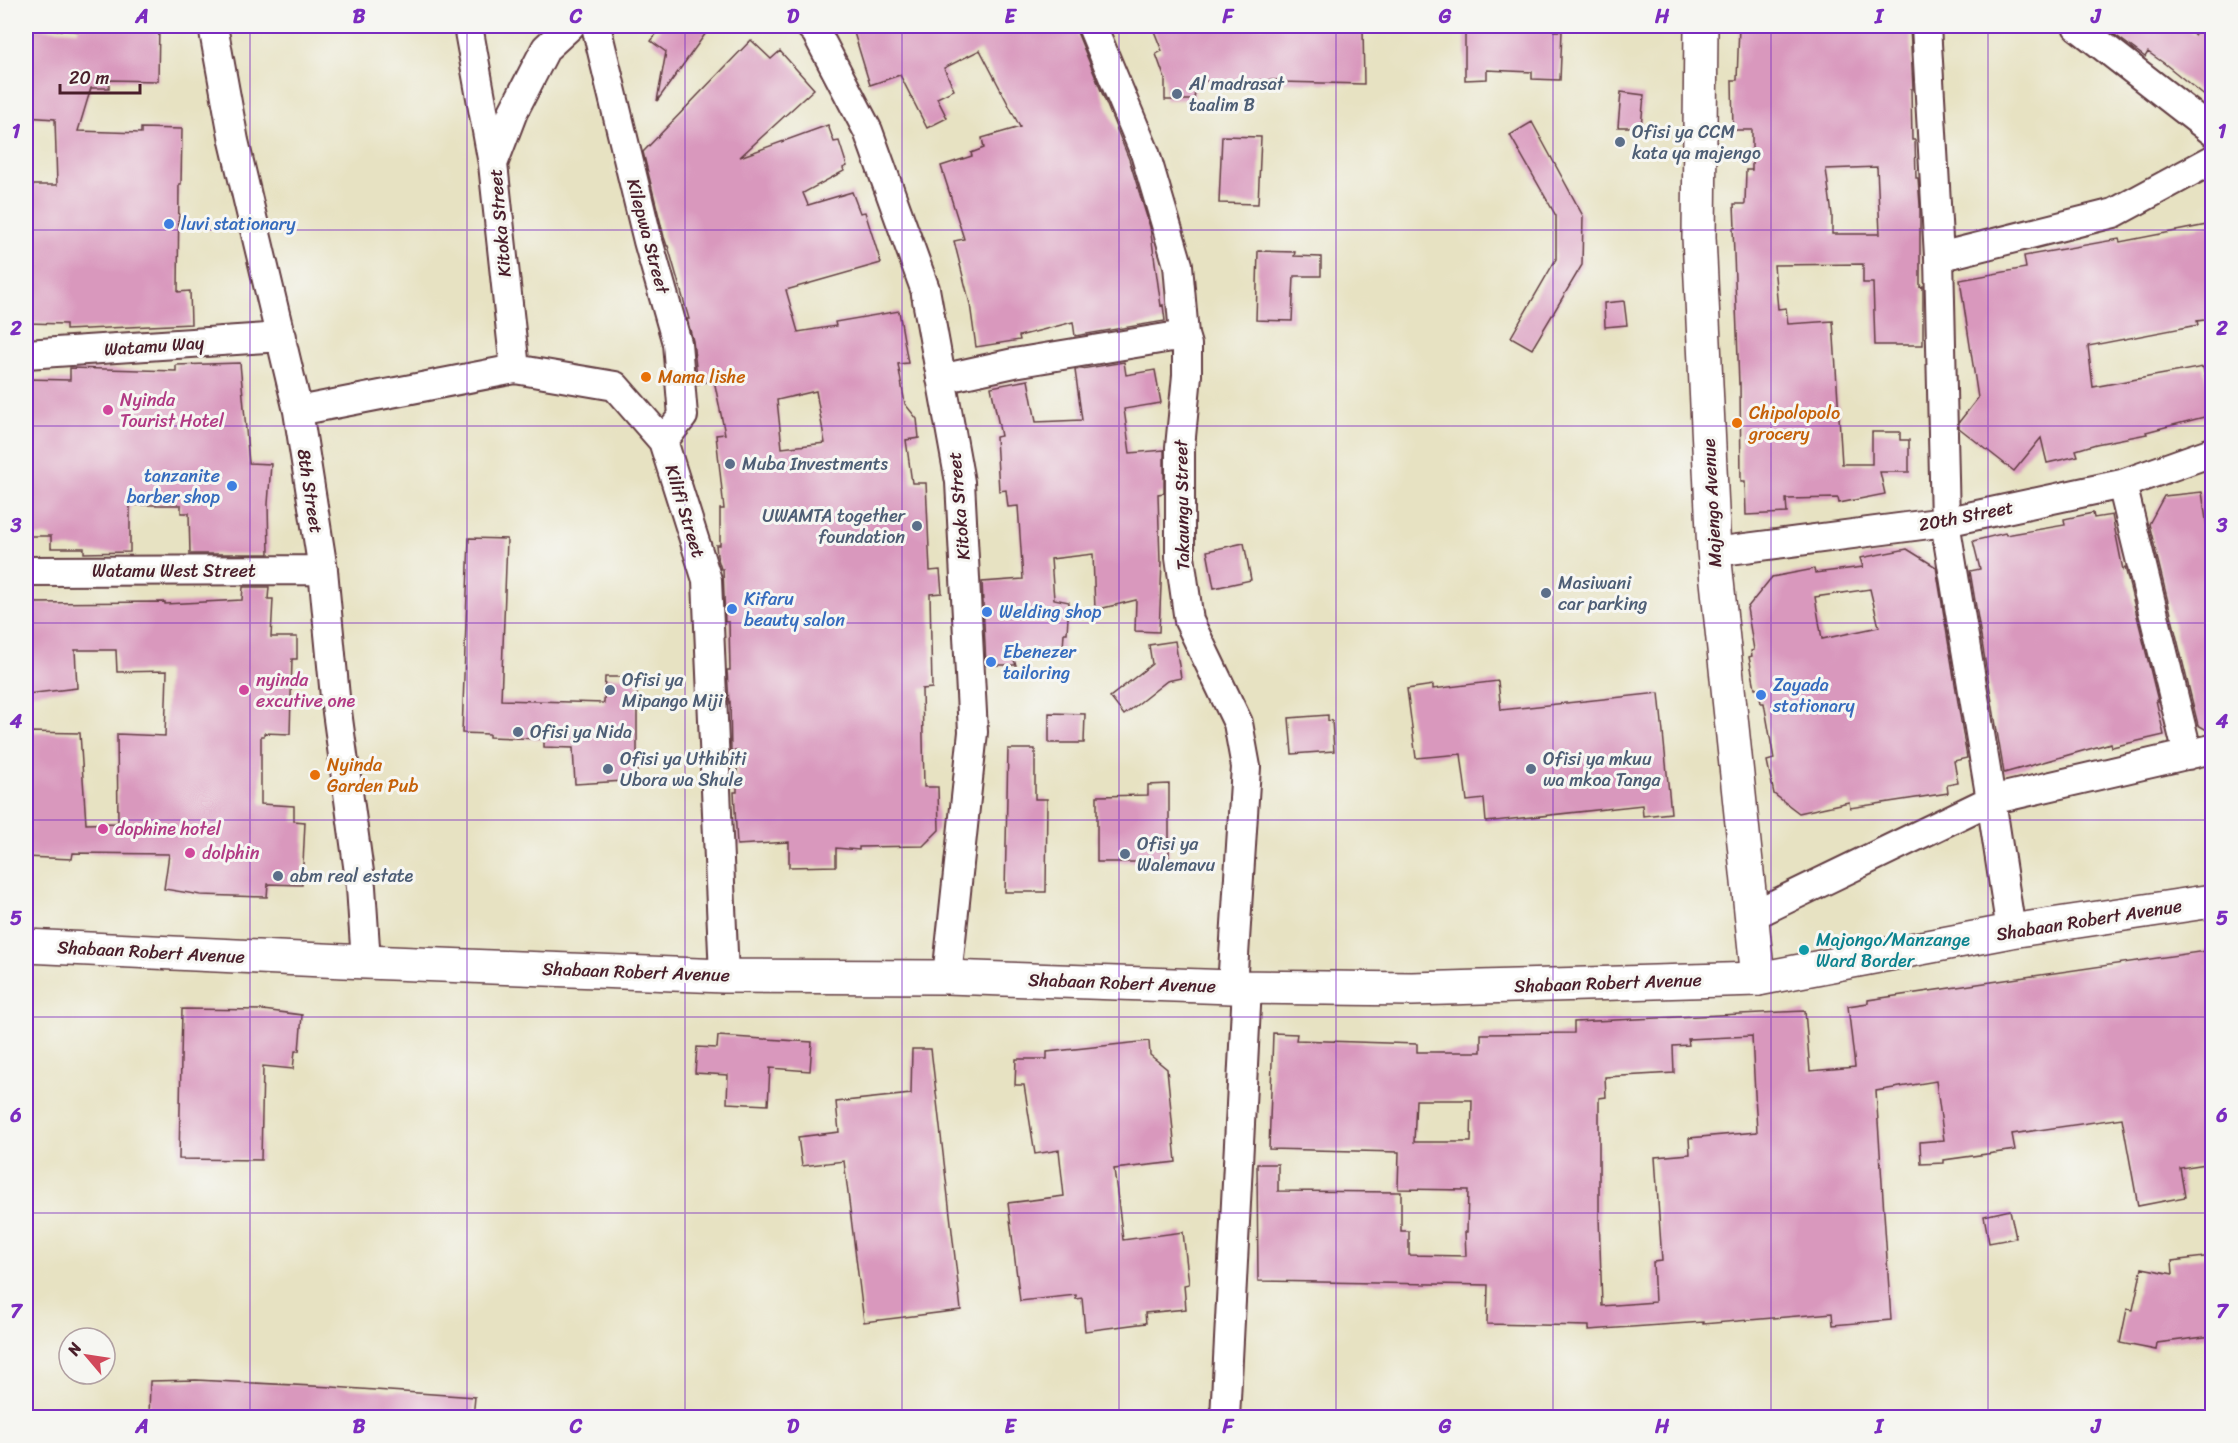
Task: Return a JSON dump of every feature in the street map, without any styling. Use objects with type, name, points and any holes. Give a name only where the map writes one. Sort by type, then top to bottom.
[{"type":"main road","name":"Majengo Avenue","points":[[1701,26],[1699,237],[1714,552],[1758,979]]},
{"type":"main road","name":"Shabaan Robert Avenue","points":[[26,946],[724,976],[947,977],[1240,987],[1412,989],[1758,979],[2011,931],[2212,901]]},
{"type":"street","name":"8th Street","points":[[213,26],[234,141],[298,411],[323,570],[335,697],[361,887],[366,962]]},
{"type":"street","points":[[468,26],[493,164]]},
{"type":"street","name":"Kitoka Street","points":[[515,369],[493,164],[513,112],[546,48],[570,26]]},
{"type":"street","name":"Kilepwa Street","points":[[596,26],[648,241],[677,343],[683,416],[663,441]]},
{"type":"street","name":"Kitoka Street","points":[[810,26],[816,32],[868,131],[925,289],[960,482],[973,732],[947,977]]},
{"type":"street","name":"Takaungu Street","points":[[1092,26],[1145,153],[1178,265],[1184,335],[1187,345],[1187,375],[1180,447],[1180,557],[1189,621],[1238,723],[1246,767],[1225,1418]]},
{"type":"street","points":[[1926,26],[1939,257],[1945,522],[1992,800],[2011,931]]},
{"type":"street","points":[[2078,26],[2212,131]]},
{"type":"street","points":[[1939,257],[2114,213],[2212,160]]},
{"type":"street","points":[[941,379],[1014,363],[1184,335]]},
{"type":"street","name":"Watamu Way","points":[[26,354],[282,337]]},
{"type":"street","name":"Kilifi Street","points":[[298,411],[515,369],[615,386],[663,441],[707,580],[724,976]]},
{"type":"street","name":"20th Street","points":[[1714,552],[1945,522],[2122,484],[2212,452]]},
{"type":"street","points":[[1751,916],[1992,800],[2200,752],[2122,484]]},
{"type":"street","name":"Watamu West Street","points":[[26,571],[323,570]]},
{"type":"building","points":[[78,26],[159,26],[158,81],[109,80],[109,88],[91,88],[78,131],[141,133],[141,128],[182,129],[178,292],[190,291],[191,324],[66,330],[66,324],[26,323],[26,185],[57,185],[55,119],[26,117],[26,28],[78,31]]},
{"type":"building","points":[[662,26],[711,26],[657,101],[666,52],[651,41]]},
{"type":"building","points":[[852,26],[1076,26],[1129,159],[1150,227],[1165,321],[1075,336],[1073,322],[1019,336],[1020,340],[976,347],[970,304],[954,241],[964,239],[941,166],[972,156],[971,153],[984,148],[982,138],[1020,127],[980,50],[944,68],[954,90],[937,98],[947,118],[927,128],[900,75],[870,85]]},
{"type":"building","points":[[1152,26],[1361,26],[1363,28],[1364,84],[1281,82],[1281,80],[1196,81],[1194,100],[1165,100],[1165,79],[1156,54],[1162,51]]},
{"type":"building","points":[[1465,26],[1554,26],[1554,31],[1562,31],[1560,80],[1532,79],[1532,72],[1487,70],[1487,79],[1465,80]]},
{"type":"building","points":[[1739,26],[1910,26],[1913,89],[1911,89],[1912,140],[1915,140],[1916,178],[1918,178],[1920,205],[1923,345],[1875,345],[1873,283],[1863,283],[1863,264],[1774,265],[1778,309],[1786,308],[1788,324],[1833,321],[1842,464],[1872,464],[1872,432],[1900,432],[1900,440],[1909,440],[1909,472],[1880,472],[1885,494],[1839,503],[1838,498],[1786,499],[1787,513],[1746,515],[1745,481],[1741,481],[1740,383],[1733,228],[1735,228],[1734,204],[1745,204],[1746,170],[1752,170],[1752,130],[1733,130],[1732,80],[1737,80]],"holes":[[[1877,167],[1880,234],[1832,234],[1826,169]]]},
{"type":"building","points":[[2103,26],[2181,26],[2194,35],[2201,26],[2212,26],[2212,102],[2148,52],[2145,57]]},
{"type":"building","points":[[751,40],[771,59],[780,51],[814,89],[740,157],[828,125],[834,142],[839,141],[847,166],[843,168],[844,171],[803,193],[808,205],[852,192],[860,213],[865,212],[881,263],[786,290],[798,332],[836,326],[835,322],[899,311],[908,363],[898,364],[905,404],[917,419],[919,438],[906,440],[912,483],[926,483],[930,571],[940,570],[942,593],[930,594],[932,688],[922,689],[924,787],[938,787],[939,830],[923,846],[859,847],[859,850],[836,848],[836,866],[789,867],[789,842],[737,845],[734,792],[737,792],[737,751],[731,751],[727,670],[730,670],[729,622],[725,622],[723,569],[721,569],[717,556],[716,545],[720,545],[720,509],[724,509],[716,435],[725,434],[714,380],[698,384],[693,341],[687,319],[689,319],[664,237],[643,152]],"holes":[[[816,391],[825,443],[782,448],[777,400]]]},
{"type":"building","points":[[1621,92],[1644,95],[1641,127],[1618,127]]},
{"type":"building","points":[[1532,122],[1583,216],[1582,265],[1532,349],[1511,337],[1556,259],[1556,216],[1510,135]]},
{"type":"building","points":[[1222,136],[1261,137],[1258,204],[1219,203]]},
{"type":"building","points":[[2212,224],[2212,319],[2197,321],[2198,325],[2088,346],[2093,387],[2203,367],[2212,405],[2212,415],[2146,432],[2147,434],[2096,444],[2076,450],[2078,456],[2047,463],[2041,438],[2014,471],[1959,428],[1959,422],[1978,398],[1960,280],[2026,268],[2024,256],[2119,239],[2120,242]]},
{"type":"building","points":[[1258,251],[1295,252],[1294,256],[1321,257],[1321,276],[1294,276],[1292,321],[1256,320]]},
{"type":"building","points":[[1624,301],[1627,325],[1605,327],[1604,303]]},
{"type":"building","points":[[1124,362],[1126,375],[1155,370],[1161,403],[1124,409],[1130,453],[1164,450],[1164,493],[1158,494],[1160,562],[1162,562],[1159,632],[1135,631],[1136,600],[1095,610],[1093,554],[1051,559],[1054,599],[1069,602],[1067,633],[1064,633],[1063,649],[1043,649],[1043,653],[1011,653],[1016,665],[986,665],[982,582],[1023,579],[1018,506],[1008,507],[1006,490],[999,491],[996,437],[1001,436],[991,387],[1028,380],[1036,422],[1082,420],[1075,370]]},
{"type":"building","points":[[240,363],[249,463],[271,464],[268,504],[269,554],[190,554],[189,513],[181,513],[181,505],[130,505],[130,552],[84,553],[84,548],[51,548],[51,536],[26,536],[26,379],[70,380],[70,368],[176,371],[176,365]]},
{"type":"building","points":[[2202,492],[2209,541],[2205,541],[2212,577],[2212,733],[2198,725],[2149,524],[2164,496]]},
{"type":"building","points":[[2093,513],[2094,518],[2112,515],[2123,570],[2125,567],[2158,701],[2156,700],[2164,735],[2112,747],[2111,743],[2004,773],[1970,571],[1980,569],[1973,541],[2005,533],[2006,535],[2065,525],[2064,519]]},
{"type":"building","points":[[469,538],[507,539],[501,700],[604,703],[605,677],[637,677],[637,776],[624,776],[624,781],[575,784],[573,748],[544,747],[544,739],[489,737],[489,734],[462,733]]},
{"type":"building","points":[[1244,543],[1251,580],[1214,588],[1207,551]]},
{"type":"building","points":[[1907,549],[1936,567],[1967,758],[1954,761],[1958,783],[1947,785],[1948,793],[1850,808],[1849,802],[1799,813],[1774,794],[1767,761],[1774,759],[1764,703],[1761,703],[1758,688],[1755,688],[1749,657],[1752,656],[1751,651],[1754,650],[1747,608],[1772,577],[1814,569],[1815,573],[1863,567],[1860,558]],"holes":[[[1870,589],[1879,627],[1822,639],[1815,597]]]},
{"type":"building","points":[[243,587],[269,587],[268,599],[273,599],[271,637],[297,637],[297,659],[292,659],[290,734],[264,733],[264,736],[261,736],[261,804],[294,806],[294,821],[305,822],[302,885],[268,884],[267,897],[201,895],[164,889],[169,854],[73,853],[72,859],[26,857],[26,732],[80,733],[86,824],[118,823],[117,734],[165,736],[167,671],[117,672],[116,650],[75,650],[77,688],[27,694],[27,603],[165,602],[165,604],[242,600]]},
{"type":"building","points":[[1175,641],[1181,678],[1167,681],[1124,715],[1110,697],[1152,664],[1149,645]]},
{"type":"building","points":[[1498,681],[1501,710],[1659,693],[1671,813],[1643,816],[1642,805],[1486,822],[1484,799],[1467,801],[1461,754],[1416,758],[1407,689],[1433,685],[1433,689]]},
{"type":"building","points":[[1049,713],[1085,714],[1084,743],[1049,743]]},
{"type":"building","points":[[1328,715],[1328,721],[1332,720],[1334,751],[1292,754],[1289,718]]},
{"type":"building","points":[[1008,749],[1035,749],[1035,799],[1047,799],[1046,892],[1005,892]]},
{"type":"building","points":[[1169,784],[1169,862],[1097,862],[1097,796],[1148,795],[1148,785]]},
{"type":"building","points":[[2212,950],[2212,1163],[2180,1168],[2185,1197],[2138,1206],[2122,1118],[2012,1134],[2015,1150],[1944,1160],[1944,1163],[1921,1164],[1920,1142],[1944,1140],[1936,1081],[1876,1091],[1891,1320],[1833,1325],[1832,1313],[1703,1324],[1703,1322],[1589,1330],[1589,1326],[1487,1324],[1488,1285],[1258,1281],[1257,1164],[1278,1164],[1278,1191],[1401,1192],[1401,1231],[1409,1231],[1409,1255],[1466,1256],[1468,1190],[1398,1189],[1399,1152],[1269,1149],[1273,1033],[1297,1034],[1296,1040],[1417,1044],[1417,1052],[1481,1052],[1481,1034],[1574,1033],[1574,1022],[1805,1011],[1810,1071],[1855,1067],[1848,1006],[1868,1003],[1868,1000]],"holes":[[[1752,1036],[1757,1132],[1689,1138],[1690,1154],[1655,1157],[1662,1261],[1653,1262],[1655,1302],[1602,1306],[1599,1098],[1606,1097],[1605,1077],[1674,1073],[1673,1046],[1689,1045],[1688,1039]],[[1416,1100],[1472,1100],[1471,1142],[1414,1142]]]},
{"type":"building","points":[[182,1009],[263,1010],[302,1015],[299,1051],[295,1051],[293,1069],[263,1066],[261,1160],[179,1159]]},
{"type":"building","points":[[718,1036],[812,1042],[810,1071],[770,1068],[768,1105],[727,1103],[728,1075],[695,1073],[697,1047],[717,1048]]},
{"type":"building","points":[[1149,1041],[1150,1055],[1167,1069],[1176,1162],[1114,1169],[1123,1240],[1183,1232],[1189,1284],[1184,1285],[1186,1309],[1145,1313],[1146,1323],[1085,1331],[1082,1298],[1076,1299],[1076,1295],[1020,1301],[1008,1203],[1064,1196],[1059,1150],[1035,1154],[1024,1085],[1015,1085],[1016,1059],[1047,1059],[1047,1052]]},
{"type":"building","points":[[912,1049],[931,1049],[961,1310],[864,1322],[844,1161],[802,1166],[798,1137],[839,1132],[836,1102],[911,1094]]},
{"type":"building","points":[[2010,1210],[2016,1238],[1989,1243],[1984,1216]]},
{"type":"building","points":[[2212,1256],[2212,1336],[2157,1343],[2156,1350],[2120,1343],[2127,1309],[2133,1310],[2142,1268],[2173,1274],[2172,1261]]},
{"type":"building","points":[[196,1380],[475,1397],[473,1418],[275,1418],[275,1415],[196,1412],[196,1418],[149,1418],[150,1381]]},
{"type":"place","name":"Al madrasat taalim B","points":[[1177,94]]},
{"type":"place","name":"Ofisi ya CCM kata ya majengo","points":[[1620,142]]},
{"type":"place","name":"luvi stationary","points":[[169,224]]},
{"type":"place","name":"Mama lishe","points":[[646,377]]},
{"type":"place","name":"Nyinda Tourist Hotel","points":[[108,410]]},
{"type":"place","name":"Chipolopolo grocery","points":[[1737,423]]},
{"type":"place","name":"Muba Investments","points":[[730,464]]},
{"type":"place","name":"tanzanite barber shop","points":[[232,486]]},
{"type":"place","name":"UWAMTA together foundation","points":[[917,526]]},
{"type":"place","name":"Masiwani car parking","points":[[1546,593]]},
{"type":"place","name":"Kifaru beauty salon","points":[[732,609]]},
{"type":"place","name":"Welding shop","points":[[987,612]]},
{"type":"place","name":"Ebenezer tailoring","points":[[991,662]]},
{"type":"place","name":"nyinda excutive one","points":[[244,690]]},
{"type":"place","name":"Ofisi ya Mipango Miji","points":[[610,690]]},
{"type":"place","name":"Zayada stationary","points":[[1761,695]]},
{"type":"place","name":"Ofisi ya Nida","points":[[518,732]]},
{"type":"place","name":"Ofisi ya Uthibiti Ubora wa Shule","points":[[608,769]]},
{"type":"place","name":"Ofisi ya mkuu wa mkoa Tanga","points":[[1531,769]]},
{"type":"place","name":"Nyinda Garden Pub","points":[[315,775]]},
{"type":"place","name":"dophine hotel","points":[[103,829]]},
{"type":"place","name":"dolphin","points":[[190,853]]},
{"type":"place","name":"Ofisi ya Walemavu","points":[[1125,854]]},
{"type":"place","name":"abm real estate","points":[[278,876]]},
{"type":"place","name":"Majongo/Manzange Ward Border","points":[[1804,950]]}]
